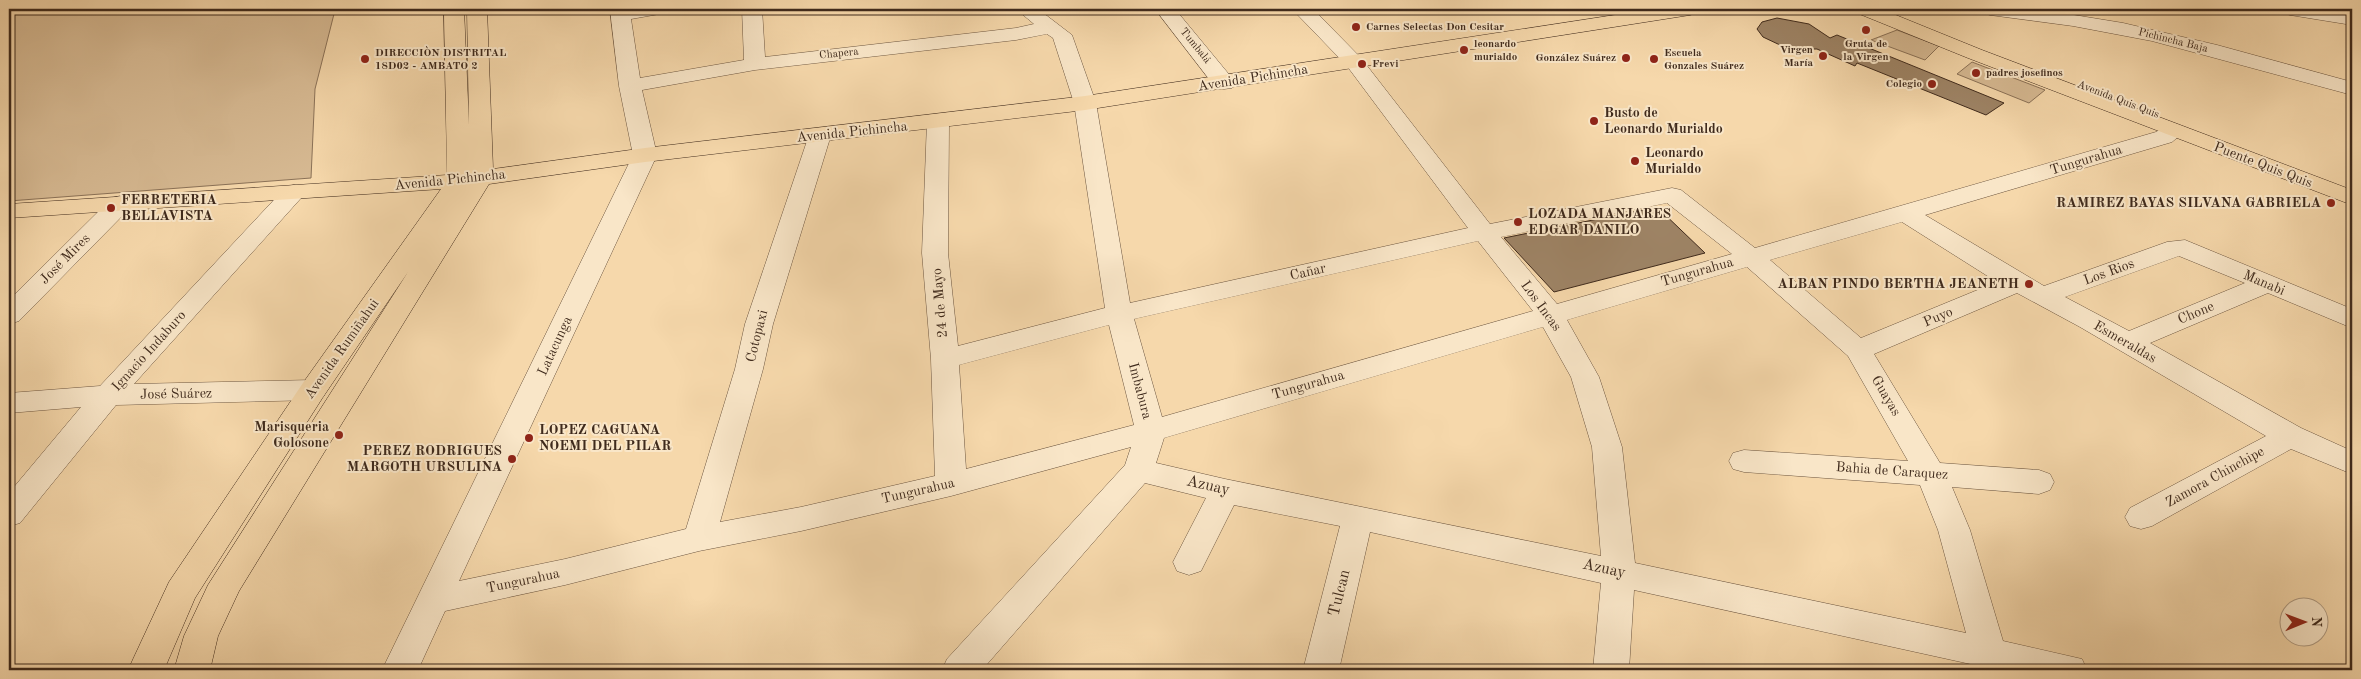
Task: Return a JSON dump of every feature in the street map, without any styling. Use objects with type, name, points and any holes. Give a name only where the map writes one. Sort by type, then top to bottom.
[{"type":"main road","points":[[454,9],[470,180]]},
{"type":"main road","points":[[470,180],[477,9]]},
{"type":"main road","name":"Avenida Pichincha","points":[[9,211],[470,180],[645,155],[938,122],[1085,103],[1224,83],[1690,9]]},
{"type":"main road","name":"Avenida Quis Quis","points":[[1864,9],[2174,131]]},
{"type":"main road","name":"Avenida Quis Quis","points":[[1885,9],[2112,98],[2352,188]]},
{"type":"main road","name":"Puente Quis Quis","points":[[2174,131],[2352,198]]},
{"type":"main road","name":"Avenida Rumiñahui","points":[[146,670],[181,592],[313,390],[470,180]]},
{"type":"main road","name":"Avenida Rumiñahui","points":[[192,670],[201,636],[224,585],[470,180]]},
{"type":"street","points":[[645,155],[630,86],[620,12],[658,9]]},
{"type":"street","points":[[752,9],[755,64]]},
{"type":"street","name":"Imbabura","points":[[1004,9],[1043,29]]},
{"type":"street","name":"Imbabura","points":[[971,668],[1139,470],[1151,431],[1119,314],[1085,103],[1067,49],[1043,29],[1026,9]]},
{"type":"street","name":"Tumbalá","points":[[1165,9],[1224,83]]},
{"type":"street","name":"Los Incas","points":[[1302,9],[1354,62],[1484,232],[1550,314],[1585,377],[1607,447],[1619,572],[1611,670]]},
{"type":"street","name":"Pichincha Baja","points":[[1990,9],[2069,19],[2124,29],[2212,50],[2352,89]]},
{"type":"street","points":[[2290,9],[2352,19]]},
{"type":"street","name":"Chapera","points":[[630,86],[755,64],[1043,29]]},
{"type":"street","name":"24 de Mayo","points":[[938,122],[935,253],[945,359],[950,484]]},
{"type":"street","name":"Tungurahua","points":[[432,600],[565,572],[699,538],[801,519],[950,484],[1151,431],[1550,314],[2071,165],[2164,137],[2174,131]]},
{"type":"street","name":"Cotopaxi","points":[[699,538],[749,369],[759,324],[820,135]]},
{"type":"street","name":"Latacunga","points":[[400,670],[432,600],[462,544],[645,155]]},
{"type":"street","name":"Ignacio Indaburo","points":[[9,514],[108,396],[294,192]]},
{"type":"street","name":"Cañar","points":[[945,359],[1119,314],[1484,232],[1672,195]]},
{"type":"street","name":"Guayas","points":[[1672,195],[1751,257],[1858,350],[1930,473],[1954,530],[1992,661]]},
{"type":"street","name":"José Mires","points":[[9,315],[121,202]]},
{"type":"street","name":"Esmeraldas","points":[[1903,212],[2029,289],[2090,321],[2290,436],[2352,463]]},
{"type":"street","name":"Los Rios","points":[[2029,289],[2176,248]]},
{"type":"street","name":"Manabi","points":[[2176,248],[2185,248],[2352,320]]},
{"type":"street","name":"Chone","points":[[2126,343],[2266,284]]},
{"type":"street","name":"Puyo","points":[[1858,350],[2029,289]]},
{"type":"street","name":"José Suárez","points":[[9,403],[108,396],[313,390]]},
{"type":"street","name":"Zamora Chinchipe","points":[[2141,517],[2290,436]]},
{"type":"street","name":"Bahia de Caraquez","points":[[1744,461],[2039,482]]},
{"type":"street","name":"Azuay","points":[[1139,470],[1225,491],[1619,572],[1992,661],[2069,670]]},
{"type":"street","points":[[1189,562],[1225,491]]},
{"type":"street","name":"Tulcan","points":[[1322,670],[1358,517]]},
{"type":"shaded area","points":[[9,9],[342,9],[335,10],[315,89],[311,178],[9,201]]},
{"type":"shaded area","points":[[1897,30],[1939,46],[1925,60],[1871,40]]},
{"type":"shaded area","points":[[1972,62],[2045,90],[2029,103],[1957,74]]},
{"type":"building","name":"Colegio","points":[[1777,18],[1809,24],[1830,38],[1837,35],[2004,103],[1986,115],[1857,63],[1855,66],[1817,49],[1802,49],[1780,45],[1763,37],[1757,29],[1762,22]]},
{"type":"building","points":[[1657,207],[1705,253],[1554,292],[1504,238]]},
{"type":"place","name":"Carnes Selectas Don Cesitar","points":[[1356,27]]},
{"type":"place","name":"Gruta de la Virgen","points":[[1866,30]]},
{"type":"place","name":"leonardo murialdo","points":[[1464,50]]},
{"type":"place","name":"Virgen María","points":[[1823,56]]},
{"type":"place","name":"González Suárez","points":[[1626,58]]},
{"type":"place","name":"DIRECCIÒN DISTRITAL 18D02 - AMBATO 2","points":[[365,59]]},
{"type":"place","name":"Escuela Gonzales Suárez","points":[[1654,59]]},
{"type":"place","name":"Frevi","points":[[1362,64]]},
{"type":"place","name":"padres josefinos","points":[[1976,73]]},
{"type":"place","name":"Colegio","points":[[1932,84]]},
{"type":"place","name":"Busto de Leonardo Murialdo","points":[[1594,121]]},
{"type":"place","name":"Leonardo Murialdo","points":[[1635,161]]},
{"type":"place","name":"RAMIREZ BAYAS SILVANA GABRIELA","points":[[2331,203]]},
{"type":"place","name":"FERRETERIA BELLAVISTA","points":[[111,208]]},
{"type":"place","name":"LOZADA MANJARES EDGAR DANILO","points":[[1518,222]]},
{"type":"place","name":"ALBAN PINDO BERTHA JEANETH","points":[[2029,284]]},
{"type":"place","name":"Marisqueria Golosone","points":[[339,435]]},
{"type":"place","name":"LOPEZ CAGUANA NOEMI DEL PILAR","points":[[529,438]]},
{"type":"place","name":"PEREZ RODRIGUES MARGOTH URSULINA","points":[[512,459]]}]
